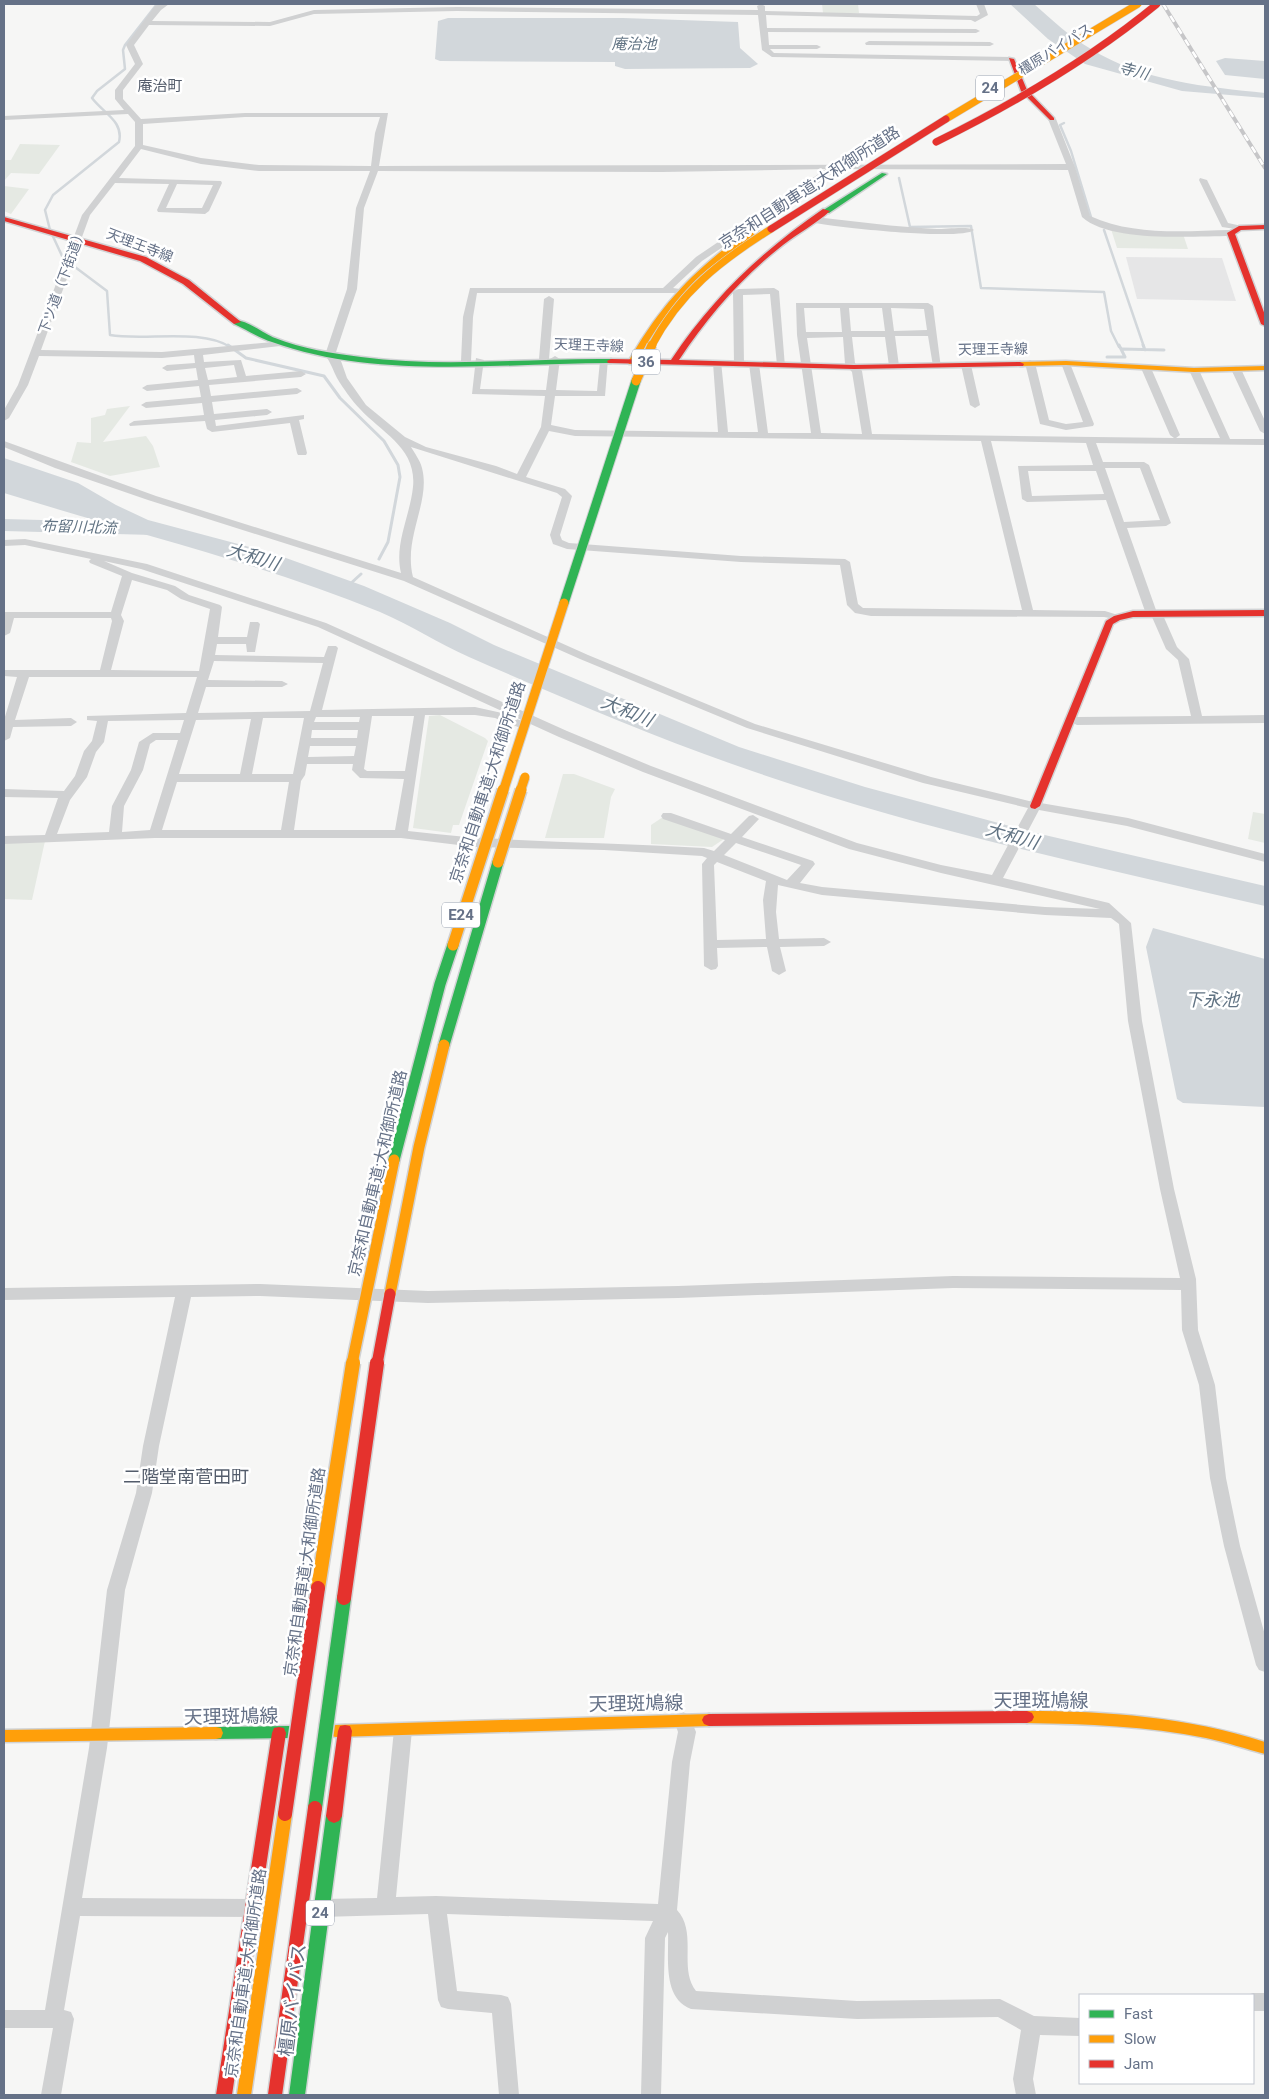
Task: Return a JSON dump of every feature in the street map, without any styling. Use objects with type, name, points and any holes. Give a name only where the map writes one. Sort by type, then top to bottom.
[{"type":"main road","points":[[891,156],[924,122],[966,94],[1069,32],[1125,4]]},
{"type":"main road","name":"橿原バイパス","points":[[632,362],[645,334],[671,290],[728,248],[847,172],[1132,4]]},
{"type":"main road","name":"京奈和自動車道;大和御所道路","points":[[726,276],[754,251],[891,156],[1138,4]]},
{"type":"main road","name":"京奈和自動車道;大和御所道路","points":[[244,2095],[347,1390],[398,1143],[440,984],[619,429],[643,361],[670,315],[695,286],[732,254],[772,226],[1152,4]]},
{"type":"main road","name":"橿原バイパス","points":[[673,363],[687,338],[723,292],[750,266],[790,235],[1156,4]]},
{"type":"main road","points":[[1011,59],[1024,91],[1052,119]]},
{"type":"main road","points":[[891,156],[924,149]]},
{"type":"main road","name":"天理王寺線","points":[[4,219],[116,250],[168,270],[237,322],[280,343],[330,355],[409,363],[550,359],[854,367],[1066,363],[1194,370],[1265,368]]},
{"type":"main road","points":[[1265,227],[1235,231],[1265,324]]},
{"type":"main road","points":[[654,376],[666,352]]},
{"type":"main road","points":[[630,441],[636,424]]},
{"type":"main road","points":[[594,556],[600,537]]},
{"type":"main road","points":[[1034,809],[1109,623],[1117,618],[1154,613],[1265,613]]},
{"type":"main road","points":[[561,661],[567,642]]},
{"type":"main road","name":"京奈和自動車道;大和御所道路","points":[[537,737],[546,708]]},
{"type":"main road","name":"E24","points":[[275,2095],[371,1401],[389,1299],[420,1146],[460,987],[529,765]]},
{"type":"main road","name":"天理斑鳩線","points":[[4,1736],[279,1733],[684,1720],[1121,1719],[1203,1731],[1251,1742],[1265,1748]]},
{"type":"main road","name":"橿原バイパス","points":[[297,2095],[345,1731]]},
{"type":"main road","points":[[224,2095],[279,1733]]},
{"type":"street","points":[[165,4],[158,8],[130,45],[139,64],[119,90],[119,99],[139,122],[140,146],[201,161],[259,168],[1071,167]]},
{"type":"street","points":[[761,4],[766,50],[772,54],[783,56],[868,38],[978,20]]},
{"type":"street","points":[[147,23],[270,24],[314,12],[397,8],[665,7],[762,13],[868,38],[1011,59]]},
{"type":"street","points":[[868,38],[863,8],[978,20]]},
{"type":"street","points":[[764,30],[993,46],[978,20]]},
{"type":"street","points":[[860,47],[868,38],[978,20]]},
{"type":"street","points":[[765,47],[851,47]]},
{"type":"street","points":[[4,118],[129,112]]},
{"type":"street","points":[[139,122],[245,116],[385,115],[379,133],[375,168],[360,208],[352,289],[330,355],[336,360],[342,378],[363,407],[401,439],[422,449],[492,468],[520,479],[561,491],[567,496],[555,535],[557,542],[567,546],[766,562],[845,562],[853,605],[859,611],[871,613],[1028,612],[1105,614],[1117,618]]},
{"type":"street","points":[[1052,119],[1071,167],[1086,217],[1096,223],[1127,231],[1235,231]]},
{"type":"street","name":"下ツ道（下街道）","points":[[4,418],[22,385],[35,353],[86,215],[140,146]]},
{"type":"street","points":[[466,361],[468,317],[473,290],[671,290],[700,259],[830,171],[831,166]]},
{"type":"street","points":[[113,180],[218,183],[205,211],[161,210],[174,182]]},
{"type":"street","points":[[1204,180],[1224,225],[1235,231]]},
{"type":"street","points":[[813,220],[875,226],[895,230],[957,232],[970,230]]},
{"type":"street","points":[[723,292],[774,291],[782,365]]},
{"type":"street","points":[[738,292],[739,364]]},
{"type":"street","points":[[520,479],[546,427],[551,394],[549,299]]},
{"type":"street","points":[[817,437],[799,305],[928,306],[938,366]]},
{"type":"street","points":[[844,305],[850,364],[856,371],[868,437]]},
{"type":"street","points":[[886,305],[894,366]]},
{"type":"street","points":[[802,335],[933,333]]},
{"type":"street","points":[[35,353],[118,355],[198,353],[280,343]]},
{"type":"street","points":[[198,353],[205,400],[212,430],[297,418],[302,453]]},
{"type":"street","points":[[479,360],[475,392],[551,394],[602,394],[605,361]]},
{"type":"street","points":[[167,368],[238,362],[242,378]]},
{"type":"street","points":[[718,363],[723,436]]},
{"type":"street","points":[[1030,363],[1044,422],[1050,425],[1083,426],[1089,424],[1066,363]]},
{"type":"street","points":[[754,364],[763,436]]},
{"type":"street","points":[[966,365],[975,405]]},
{"type":"street","points":[[1146,368],[1175,435]]},
{"type":"street","points":[[1236,369],[1265,431]]},
{"type":"street","points":[[1194,370],[1225,439]]},
{"type":"street","points":[[147,388],[301,374]]},
{"type":"street","points":[[278,376],[284,393]]},
{"type":"street","points":[[160,386],[163,422]]},
{"type":"street","points":[[146,405],[297,391]]},
{"type":"street","points":[[245,396],[248,414]]},
{"type":"street","points":[[134,424],[267,412]]},
{"type":"street","points":[[546,427],[575,433],[1265,442]]},
{"type":"street","points":[[985,437],[1005,526],[1028,612]]},
{"type":"street","points":[[401,439],[414,458],[418,472],[405,545],[404,568],[408,579]]},
{"type":"street","points":[[1090,440],[1119,525],[1154,613],[1172,648],[1183,659],[1197,718]]},
{"type":"street","points":[[4,444],[59,466],[152,498],[408,579],[629,677],[751,726],[927,780],[1034,809],[1128,822],[1265,858]]},
{"type":"street","points":[[1110,497],[1027,499],[1022,468],[1144,465],[1166,523],[1119,525]]},
{"type":"street","points":[[4,543],[25,542],[143,566],[229,596],[322,625],[563,734],[683,782],[853,846],[933,867],[997,877],[1104,906],[1125,923],[1135,1021],[1188,1284],[1190,1330],[1207,1385],[1218,1478],[1232,1546],[1265,1665]]},
{"type":"street","points":[[4,550],[41,545]]},
{"type":"street","points":[[71,550],[128,575],[171,588],[185,597],[216,607],[209,658],[155,834]]},
{"type":"street","points":[[105,673],[118,620],[115,615],[128,575]]},
{"type":"street","points":[[4,633],[7,615],[115,615]]},
{"type":"street","points":[[249,659],[254,624]]},
{"type":"street","points":[[211,640],[252,641]]},
{"type":"street","points":[[287,835],[308,726],[313,713],[318,708],[332,648]]},
{"type":"street","points":[[209,658],[329,660]]},
{"type":"street","points":[[4,673],[105,673],[282,684]]},
{"type":"street","points":[[4,738],[6,724],[24,674]]},
{"type":"street","points":[[401,834],[420,717],[418,711]]},
{"type":"street","points":[[50,837],[67,795],[81,777],[90,751],[98,742],[97,718],[191,718],[313,713],[475,711],[498,715],[542,732],[563,734]]},
{"type":"street","points":[[367,712],[358,770],[364,775],[411,775]]},
{"type":"street","points":[[245,778],[258,715]]},
{"type":"street","points":[[1070,720],[1265,719]]},
{"type":"street","points":[[6,724],[71,722]]},
{"type":"street","points":[[308,726],[365,726]]},
{"type":"street","points":[[115,835],[118,806],[137,770],[145,742],[153,737],[184,736]]},
{"type":"street","points":[[305,742],[362,742]]},
{"type":"street","points":[[301,761],[359,760]]},
{"type":"street","points":[[172,778],[297,778]]},
{"type":"street","points":[[683,782],[697,794],[753,819],[813,838],[834,838]]},
{"type":"street","points":[[4,793],[67,795]]},
{"type":"street","points":[[997,877],[1034,809]]},
{"type":"street","points":[[667,816],[809,864],[796,878],[793,885]]},
{"type":"street","points":[[712,966],[708,864],[753,819]]},
{"type":"street","points":[[4,840],[155,834],[401,834],[475,843],[604,846],[704,852],[772,879],[793,885],[842,893],[1045,911],[1114,914]]},
{"type":"street","points":[[772,879],[769,890],[773,943],[779,971]]},
{"type":"street","points":[[711,944],[824,942]]},
{"type":"street","points":[[4,1294],[260,1290],[428,1297],[678,1292],[952,1282],[1188,1284]]},
{"type":"street","points":[[53,2019],[99,1736],[116,1590],[144,1493],[150,1446],[184,1292]]},
{"type":"street","points":[[651,2095],[655,1938],[667,1913],[681,1762],[687,1732],[684,1720]]},
{"type":"street","points":[[386,1906],[403,1730]]},
{"type":"street","points":[[72,1906],[321,1908],[436,1905],[667,1913],[677,1924],[680,1986],[691,2000],[857,2010],[1000,2008],[1032,2025],[1079,2027]]},
{"type":"street","points":[[436,1905],[448,2000],[501,2004],[509,2095]]},
{"type":"street","points":[[4,2019],[64,2019],[51,2095]]},
{"type":"street","points":[[1026,2095],[1023,2079],[1032,2025]]},
{"type":"shaded area","points":[[822,4],[858,4],[859,13],[823,13]]},
{"type":"shaded area","points":[[20,144],[60,145],[39,174],[11,173],[4,181],[4,160],[11,160]]},
{"type":"shaded area","points":[[4,186],[29,189],[11,214],[4,211]]},
{"type":"shaded area","points":[[1111,229],[1183,234],[1188,249],[1117,248]]},
{"type":"shaded area","points":[[1126,257],[1222,258],[1236,301],[1137,299]]},
{"type":"shaded area","points":[[130,406],[103,442],[146,436],[153,446],[160,467],[110,476],[71,462],[77,442],[91,443],[91,418],[105,415],[107,409]]},
{"type":"shaded area","points":[[440,715],[488,741],[459,825],[453,825],[451,833],[413,828],[429,716]]},
{"type":"shaded area","points":[[563,774],[574,774],[615,789],[611,797],[604,838],[545,838]]},
{"type":"shaded area","points":[[1253,812],[1265,814],[1265,843],[1248,839]]},
{"type":"shaded area","points":[[663,817],[724,839],[712,847],[651,844],[651,825]]},
{"type":"shaded area","points":[[45,841],[32,900],[4,899],[4,843]]},
{"type":"water","name":"寺川","points":[[1010,4],[1034,4],[1061,28],[1083,44],[1111,60],[1132,69],[1175,81],[1265,93],[1265,98],[1182,91],[1085,64],[1048,39]]},
{"type":"water","name":"庵治池","points":[[448,18],[623,18],[738,22],[740,48],[758,64],[750,68],[625,69],[615,66],[615,62],[440,61],[435,59],[438,21]]},
{"type":"water","points":[[1225,58],[1265,61],[1265,79],[1225,75],[1216,61]]},
{"type":"water","name":"大和川","points":[[4,458],[78,483],[116,505],[148,520],[272,553],[364,586],[450,623],[494,645],[739,747],[865,787],[1036,833],[1265,886],[1265,906],[1008,846],[881,812],[755,772],[647,732],[540,688],[458,652],[391,617],[334,594],[193,548],[4,493]]},
{"type":"water","name":"下永池","points":[[1153,928],[1265,959],[1265,1107],[1183,1103],[1177,1099],[1146,947]]},
{"type":"waterway","points":[[157,4],[125,45],[123,50],[125,69],[97,91],[92,98],[116,123],[120,135],[119,142],[53,195],[45,210],[50,230],[63,258],[107,291],[110,335],[189,336],[218,341],[230,347]]},
{"type":"waterway","points":[[1064,123],[1060,125],[1071,151],[1091,217]]},
{"type":"waterway","points":[[899,178],[910,227],[971,226],[981,288],[1104,292],[1111,331],[1119,347]]},
{"type":"waterway","points":[[1104,230],[1144,347]]},
{"type":"waterway","points":[[228,345],[246,358],[324,376],[340,398],[384,441],[398,465],[400,477],[388,542],[379,559]]},
{"type":"waterway","points":[[1107,357],[1125,357],[1119,345]]},
{"type":"waterway","points":[[1143,345],[1145,350]]},
{"type":"waterway","points":[[1122,349],[1145,350]]},
{"type":"waterway","points":[[1145,350],[1164,350]]},
{"type":"waterway","name":"布留川北流","points":[[4,525],[153,529]]},
{"type":"waterway","points":[[349,585],[361,574]]},
{"type":"railway","points":[[1163,4],[1265,168]]},
{"type":"traffic: fast","points":[[826,211],[884,174]]},
{"type":"traffic: fast","points":[[237,322],[276,341],[322,353],[363,359],[445,363],[611,361]]},
{"type":"traffic: fast","points":[[564,603],[636,381]]},
{"type":"traffic: fast","points":[[444,1045],[498,862]]},
{"type":"traffic: fast","points":[[394,1160],[440,984],[453,945]]},
{"type":"traffic: fast","points":[[315,1808],[344,1598]]},
{"type":"traffic: fast","points":[[216,1733],[289,1732]]},
{"type":"traffic: fast","points":[[297,2095],[334,1816]]},
{"type":"traffic: slow","points":[[946,119],[1138,4]]},
{"type":"traffic: slow","points":[[636,381],[655,339],[680,301],[711,271],[771,229]]},
{"type":"traffic: slow","points":[[632,362],[657,321],[684,287],[716,258],[755,230]]},
{"type":"traffic: slow","points":[[1020,364],[1066,363],[1194,370],[1265,368]]},
{"type":"traffic: slow","points":[[453,945],[564,603]]},
{"type":"traffic: slow","points":[[498,862],[525,777]]},
{"type":"traffic: slow","points":[[390,1294],[419,1147],[444,1045]]},
{"type":"traffic: slow","points":[[318,1588],[347,1390],[394,1160]]},
{"type":"traffic: slow","points":[[1027,1717],[1148,1722],[1207,1732],[1265,1748]]},
{"type":"traffic: slow","points":[[336,1731],[709,1720]]},
{"type":"traffic: slow","points":[[4,1736],[216,1733]]},
{"type":"traffic: slow","points":[[244,2095],[285,1814]]},
{"type":"traffic: jam","points":[[936,142],[994,113],[1051,80],[1105,45],[1157,4]]},
{"type":"traffic: jam","points":[[1011,59],[1024,91],[1052,119]]},
{"type":"traffic: jam","points":[[771,229],[946,119]]},
{"type":"traffic: jam","points":[[673,363],[705,318],[740,278],[781,243],[826,211]]},
{"type":"traffic: jam","points":[[4,219],[143,259],[186,282],[237,322]]},
{"type":"traffic: jam","points":[[1265,227],[1239,228],[1231,233],[1265,324]]},
{"type":"traffic: jam","points":[[611,361],[854,367],[1020,364]]},
{"type":"traffic: jam","points":[[1035,806],[1109,623],[1117,618],[1133,614],[1265,613]]},
{"type":"traffic: jam","points":[[344,1598],[372,1391],[390,1294]]},
{"type":"traffic: jam","points":[[285,1814],[318,1588]]},
{"type":"traffic: jam","points":[[709,1720],[1027,1717]]},
{"type":"traffic: jam","points":[[334,1816],[345,1731]]},
{"type":"traffic: jam","points":[[224,2095],[279,1733]]},
{"type":"traffic: jam","points":[[275,2095],[315,1808]]},
{"type":"district","name":"庵治町","points":[[160,86]]},
{"type":"district","name":"二階堂南菅田町","points":[[186,1477]]}]
